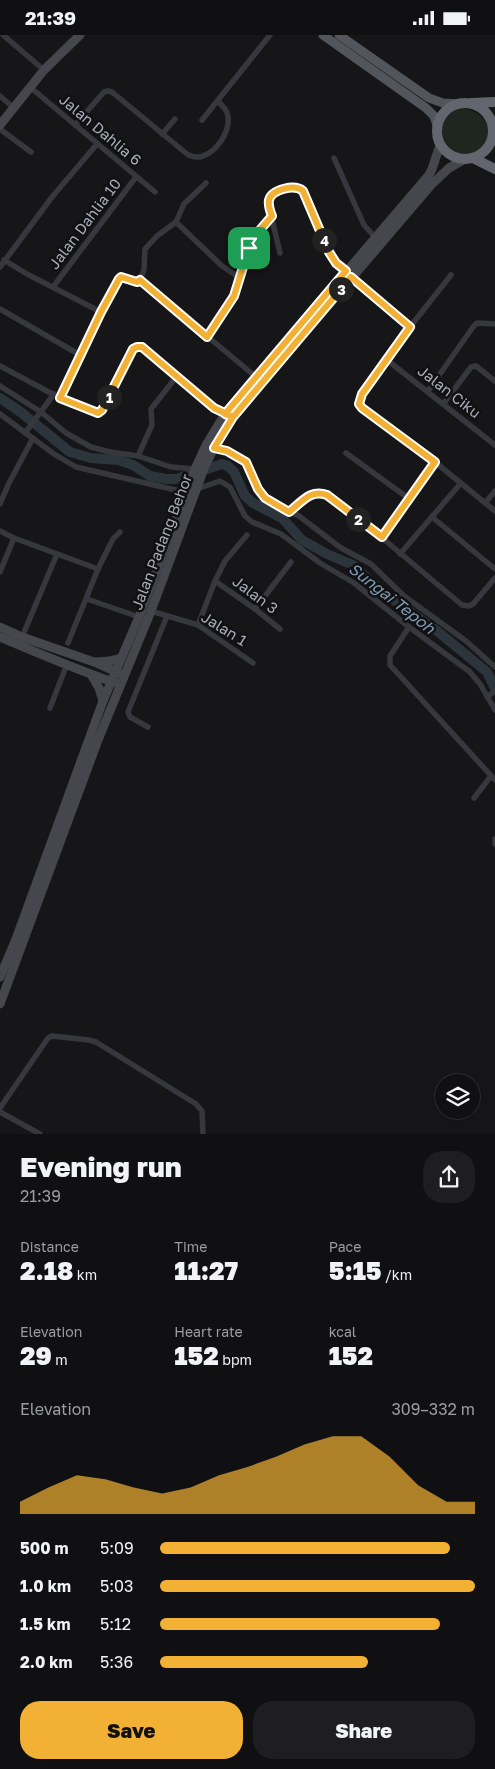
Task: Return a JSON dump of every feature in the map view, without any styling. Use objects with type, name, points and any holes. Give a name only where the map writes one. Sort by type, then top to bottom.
[{"type":"highway","points":[[495,102],[462,103],[445,111],[437,125],[437,137],[440,145],[451,155],[469,159],[495,169]]},
{"type":"highway","points":[[462,103],[480,107],[486,112],[494,126],[493,147],[469,159]]},
{"type":"main road","points":[[0,127],[44,70],[80,35]]},
{"type":"main road","points":[[323,35],[426,108],[434,116],[437,125]]},
{"type":"main road","points":[[340,35],[429,98],[443,103],[462,103]]},
{"type":"main road","name":"Jalan Padang Behor","points":[[0,977],[16,939],[103,701],[193,489],[229,415],[349,274],[375,237],[428,175],[440,145]]},
{"type":"main road","name":"Jalan Padang Behor","points":[[0,1004],[98,740],[151,611],[193,489],[196,469],[206,445],[256,377],[349,274],[431,185],[449,168],[469,159]]},
{"type":"main road","points":[[0,627],[124,675]]},
{"type":"main road","points":[[0,637],[92,676],[121,685]]},
{"type":"main road","points":[[94,662],[121,658]]},
{"type":"main road","points":[[92,676],[99,688],[103,701]]},
{"type":"street","points":[[3,35],[44,70]]},
{"type":"street","points":[[9,40],[15,35]]},
{"type":"street","points":[[202,119],[270,35]]},
{"type":"street","name":"Jalan Dahlia 6","points":[[30,87],[155,192]]},
{"type":"street","points":[[75,125],[104,92],[112,92],[190,156],[203,157],[208,155],[227,131],[228,116],[225,108],[218,101]]},
{"type":"street","points":[[0,96],[14,108]]},
{"type":"street","points":[[162,134],[175,119]]},
{"type":"street","points":[[0,127],[31,151]]},
{"type":"street","points":[[0,267],[52,197],[97,143]]},
{"type":"street","points":[[334,157],[364,225],[375,237]]},
{"type":"street","name":"Jalan Dahlia 10","points":[[53,287],[136,177]]},
{"type":"street","points":[[140,280],[144,270],[145,249],[157,236],[176,222],[184,205],[206,183]]},
{"type":"street","points":[[280,253],[269,200],[272,196],[285,189],[299,187],[303,191],[329,252],[336,263],[410,327]]},
{"type":"street","points":[[207,337],[234,296],[253,238],[272,216]]},
{"type":"street","points":[[176,222],[222,266],[240,278]]},
{"type":"street","points":[[4,260],[101,312]]},
{"type":"street","points":[[451,275],[410,327],[359,400],[362,408],[435,462],[495,511]]},
{"type":"street","points":[[60,398],[119,279],[125,277],[137,282],[140,280]]},
{"type":"street","points":[[140,280],[256,377]]},
{"type":"street","points":[[0,309],[80,355]]},
{"type":"street","points":[[428,391],[477,323],[495,324]]},
{"type":"street","points":[[0,366],[60,398],[98,413],[102,410],[133,349],[142,347],[214,408],[229,415]]},
{"type":"street","name":"Jalan Ciku","points":[[387,360],[495,445]]},
{"type":"street","points":[[444,403],[471,367],[476,366],[495,381]]},
{"type":"street","points":[[138,455],[152,425],[151,409],[177,376]]},
{"type":"street","points":[[0,386],[41,412],[66,433],[91,447],[110,452],[138,455],[172,467],[196,469]]},
{"type":"street","points":[[27,431],[54,394]]},
{"type":"street","points":[[0,414],[27,431],[33,439],[54,454],[76,467],[180,491],[220,481],[225,483],[230,487],[245,516],[252,522],[281,534],[320,563],[354,583],[473,675],[491,694],[495,710]]},
{"type":"street","points":[[0,504],[33,439]]},
{"type":"street","points":[[214,448],[227,451],[246,462],[258,489],[265,498],[299,516],[342,549],[371,564],[404,596],[494,664]]},
{"type":"street","points":[[346,453],[408,499]]},
{"type":"street","points":[[382,537],[435,462]]},
{"type":"street","points":[[400,554],[461,483]]},
{"type":"street","points":[[485,503],[495,491]]},
{"type":"street","points":[[289,512],[311,495],[319,493],[327,495],[382,537],[458,603],[466,607],[472,604],[495,578]]},
{"type":"street","points":[[432,517],[495,569]]},
{"type":"street","points":[[0,531],[98,569]]},
{"type":"street","points":[[68,643],[98,569],[113,539],[120,532]]},
{"type":"street","points":[[198,625],[225,561],[246,535]]},
{"type":"street","points":[[0,572],[14,538]]},
{"type":"street","points":[[22,637],[56,554]]},
{"type":"street","points":[[255,609],[291,562]]},
{"type":"street","name":"Jalan 3","points":[[215,581],[280,629]]},
{"type":"street","points":[[87,599],[139,617]]},
{"type":"street","name":"Jalan 1","points":[[151,611],[198,625],[253,663]]},
{"type":"street","points":[[148,727],[130,717],[128,713],[167,616]]},
{"type":"street","points":[[409,627],[390,656],[390,665],[493,778],[474,798]]},
{"type":"street","points":[[50,708],[67,664]]},
{"type":"street","points":[[495,839],[495,844]]},
{"type":"street","points":[[40,1134],[0,1110],[50,1036],[96,1042],[196,1104],[202,1111],[202,1134]]},
{"type":"shaded area","points":[[462,108],[473,111],[483,118],[488,128],[484,147],[478,152],[468,155],[458,153],[450,148],[445,140],[443,131],[444,122],[450,114]]},
{"type":"waterway","name":"Sungai Tepoh","points":[[0,398],[22,413],[70,452],[91,458],[118,460],[133,465],[150,476],[176,479],[222,464],[228,466],[234,472],[245,496],[253,503],[282,518],[302,540],[327,554],[353,565],[381,591],[436,630],[487,672],[495,688]]},
{"type":"route","points":[[249,248],[234,296],[207,337],[140,280],[137,282],[121,277],[101,312],[60,398],[98,413],[102,410],[133,349],[142,347],[214,408],[225,414],[233,417],[214,448],[227,451],[246,462],[258,489],[265,498],[289,512],[311,495],[319,493],[327,495],[382,537],[435,462],[359,404],[362,394],[410,327],[351,277],[233,417],[225,414],[346,271],[336,263],[329,252],[303,191],[299,187],[285,189],[272,196],[269,200],[272,216],[258,231],[249,248]]}]
